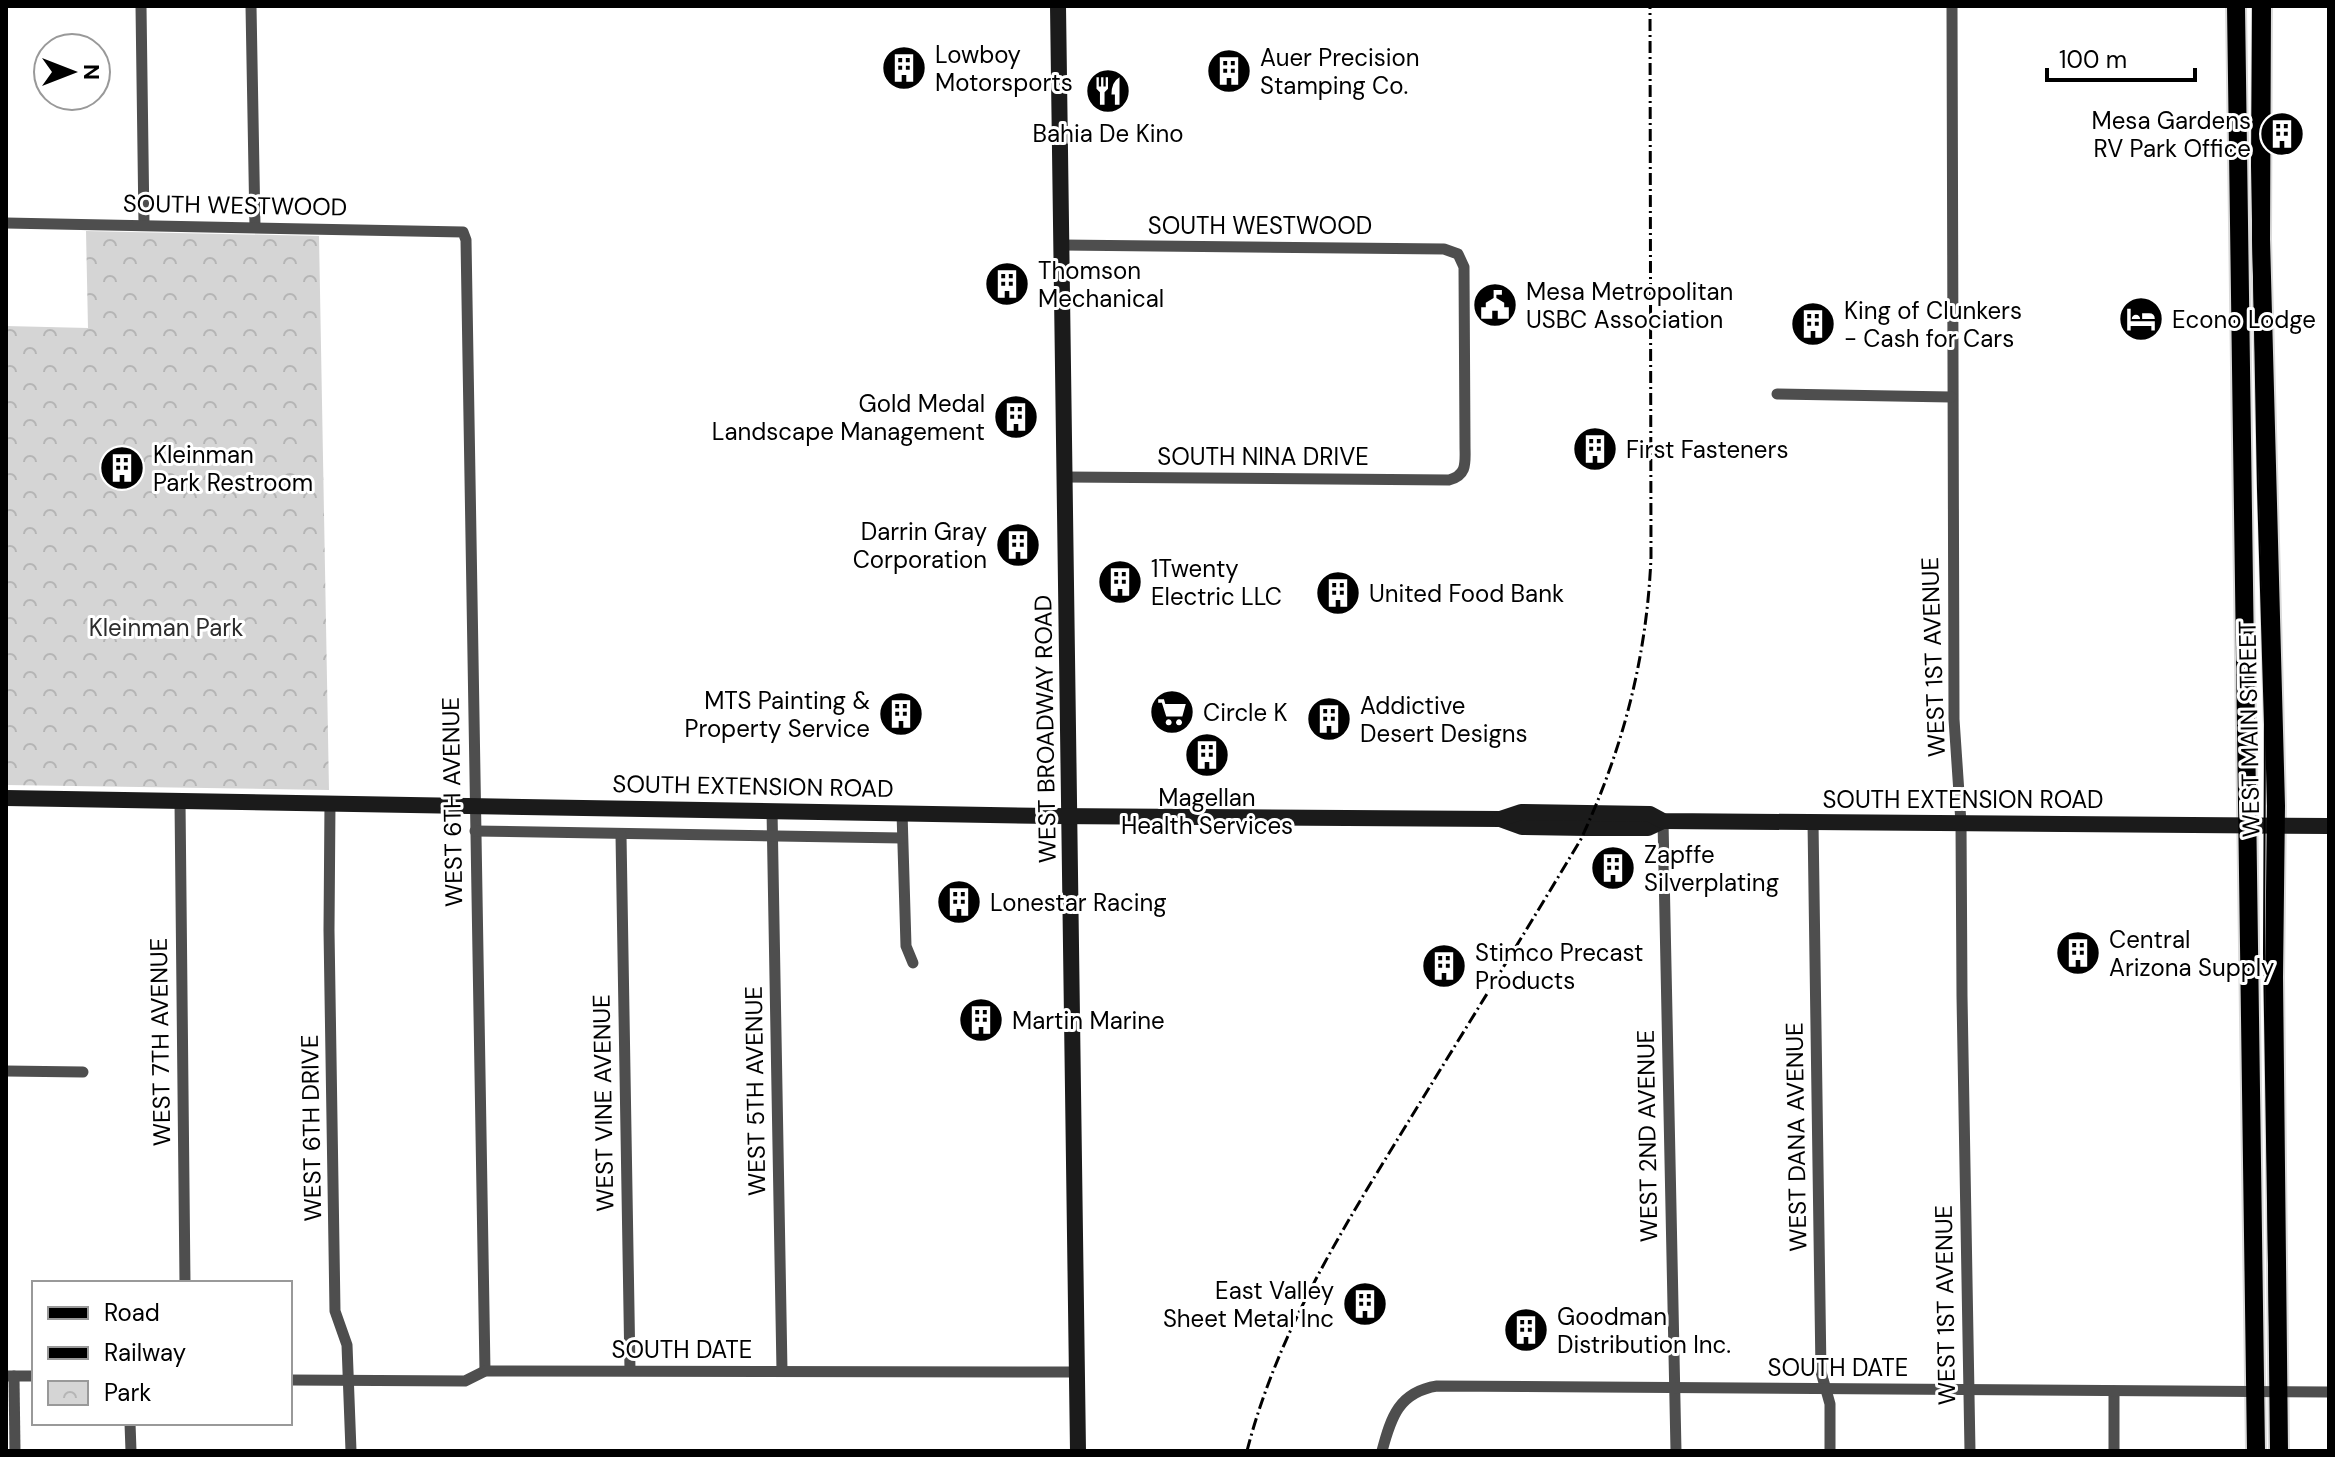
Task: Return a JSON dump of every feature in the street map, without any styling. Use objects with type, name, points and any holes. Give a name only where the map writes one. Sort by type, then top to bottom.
[{"type":"main road","name":"WEST MAIN STREET","points":[[2236,6],[2262,825],[2274,977],[2267,1392],[2256,1451]]},
{"type":"main road","name":"WEST MAIN STREET","points":[[2262,6],[2262,825],[2267,1392],[2279,1451]]},
{"type":"street","points":[[141,6],[144,225]]},
{"type":"street","points":[[251,6],[255,227]]},
{"type":"street","name":"WEST BROADWAY ROAD","points":[[1058,6],[1078,1451]]},
{"type":"street","name":"WEST 1ST AVENUE","points":[[1952,6],[1954,719],[1961,823],[1970,1451]]},
{"type":"street","name":"SOUTH WESTWOOD","points":[[6,223],[463,232]]},
{"type":"street","name":"WEST 6TH AVENUE","points":[[463,232],[466,240],[485,1371]]},
{"type":"street","name":"SOUTH WESTWOOD","points":[[1062,245],[1444,249],[1458,254],[1464,267],[1465,378],[1465,470],[1459,477]]},
{"type":"street","points":[[1777,394],[1951,397]]},
{"type":"street","name":"SOUTH NINA DRIVE","points":[[1065,477],[1449,480],[1459,477]]},
{"type":"street","name":"SOUTH EXTENSION ROAD","points":[[6,798],[1070,816],[1500,819],[1521,812],[1650,814],[1663,821],[2329,826]]},
{"type":"street","name":"WEST 7TH AVENUE","points":[[180,801],[185,1281]]},
{"type":"street","name":"WEST 6TH DRIVE","points":[[330,802],[335,1311],[347,1345],[351,1451]]},
{"type":"street","name":"WEST 5TH AVENUE","points":[[772,810],[782,1371]]},
{"type":"street","points":[[902,812],[906,946],[913,963]]},
{"type":"street","name":"WEST 2ND AVENUE","points":[[1663,821],[1676,1451]]},
{"type":"street","name":"WEST DANA AVENUE","points":[[1813,822],[1821,1372],[1830,1404],[1830,1451]]},
{"type":"street","name":"SOUTH EXTENSION ROAD","points":[[475,831],[902,838]]},
{"type":"street","name":"WEST VINE AVENUE","points":[[621,835],[630,1370]]},
{"type":"street","points":[[6,1071],[83,1072]]},
{"type":"street","name":"SOUTH DATE","points":[[292,1380],[465,1381],[485,1371],[1077,1372]]},
{"type":"street","points":[[15,1451],[10,1376],[32,1376]]},
{"type":"street","name":"SOUTH DATE","points":[[1382,1451],[1396,1412],[1409,1395],[1437,1386],[2329,1392]]},
{"type":"street","points":[[2114,1391],[2114,1451]]},
{"type":"street","points":[[130,1425],[131,1451]]},
{"type":"green space","name":"Kleinman Park","points":[[86,231],[319,236],[329,790],[6,785],[6,326],[88,328]]},
{"type":"tram line","points":[[2253,6],[2252,166],[2265,724],[2264,954],[2272,1451]]},
{"type":"railway","points":[[1247,1451],[1276,1363],[1316,1279],[1361,1199],[1581,839],[1621,737],[1644,631],[1651,557],[1650,6]]},
{"type":"place","name":"Lowboy Motorsports","points":[[904,68]]},
{"type":"place","name":"Auer Precision Stamping Co.","points":[[1229,71]]},
{"type":"place","name":"Bahia De Kino","points":[[1108,91]]},
{"type":"place","name":"Mesa Gardens RV Park Office","points":[[2282,134]]},
{"type":"place","name":"Thomson Mechanical","points":[[1007,284]]},
{"type":"place","name":"Mesa Metropolitan USBC Association","points":[[1495,305]]},
{"type":"place","name":"Econo Lodge","points":[[2141,319]]},
{"type":"place","name":"King of Clunkers - Cash for Cars","points":[[1813,324]]},
{"type":"place","name":"Gold Medal Landscape Management","points":[[1016,417]]},
{"type":"place","name":"First Fasteners","points":[[1595,449]]},
{"type":"place","name":"Kleinman Park Restroom","points":[[122,468]]},
{"type":"place","name":"Darrin Gray Corporation","points":[[1018,545]]},
{"type":"place","name":"1Twenty Electric LLC","points":[[1120,582]]},
{"type":"place","name":"United Food Bank","points":[[1338,593]]},
{"type":"place","name":"Circle K","points":[[1172,712]]},
{"type":"place","name":"MTS Painting & Property Service","points":[[901,714]]},
{"type":"place","name":"Addictive Desert Designs","points":[[1329,719]]},
{"type":"place","name":"Magellan Health Services","points":[[1207,755]]},
{"type":"place","name":"Zapffe Silverplating","points":[[1613,868]]},
{"type":"place","name":"Lonestar Racing","points":[[959,902]]},
{"type":"place","name":"Central Arizona Supply","points":[[2078,953]]},
{"type":"place","name":"Stimco Precast Products","points":[[1444,966]]},
{"type":"place","name":"Martin Marine","points":[[981,1020]]},
{"type":"place","name":"East Valley Sheet Metal Inc","points":[[1365,1304]]},
{"type":"place","name":"Goodman Distribution Inc.","points":[[1526,1330]]}]
